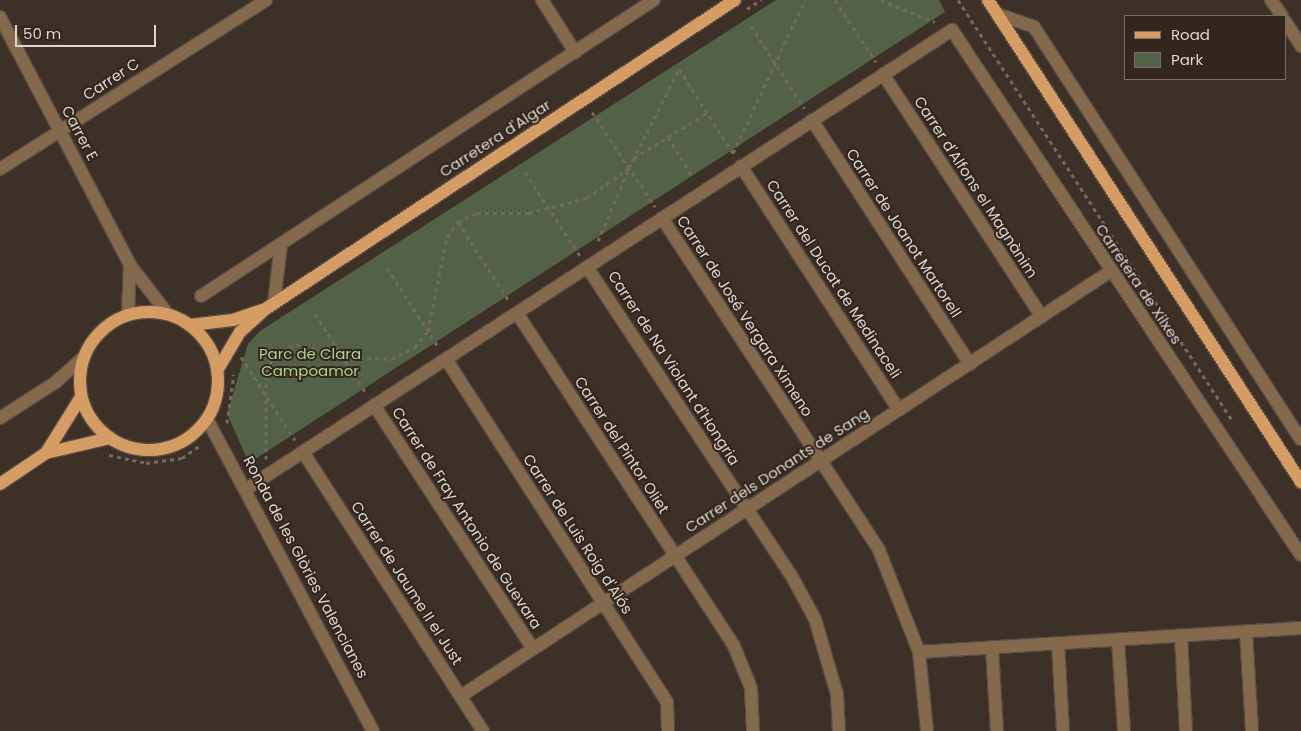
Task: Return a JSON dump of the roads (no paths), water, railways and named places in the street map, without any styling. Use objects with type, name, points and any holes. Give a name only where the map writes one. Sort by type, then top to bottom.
[{"type":"main road","name":"Carretera d'Algar","points":[[218,369],[240,332],[270,306],[735,0]]},
{"type":"main road","name":"Carretera de Xilxes","points":[[988,0],[1301,482]]},
{"type":"main road","name":"Carretera d'Algar","points":[[190,324],[233,320],[270,306]]},
{"type":"main road","points":[[46,454],[81,397],[83,358],[108,324],[128,314],[167,313],[190,324],[203,336],[218,369],[215,403],[207,419],[173,446],[145,449],[110,438],[97,427],[81,397]]},
{"type":"main road","points":[[0,484],[46,454],[110,438]]},
{"type":"street","name":"Carrer C","points":[[0,170],[266,0]]},
{"type":"street","points":[[542,0],[575,52]]},
{"type":"street","name":"Carretera d'Algar","points":[[201,296],[654,0]]},
{"type":"street","points":[[1271,0],[1281,15]]},
{"type":"street","points":[[997,14],[1034,27],[1301,439]]},
{"type":"street","name":"Carrer E","points":[[0,17],[130,265],[167,313]]},
{"type":"street","points":[[1286,23],[1301,46]]},
{"type":"street","name":"Carretera de Xilxes","points":[[883,74],[952,30],[1301,555]]},
{"type":"street","points":[[246,489],[883,74]]},
{"type":"street","name":"Carrer d'Alfons el Magnànim","points":[[883,74],[1042,317]]},
{"type":"street","name":"Carrer de Joanot Martorell","points":[[812,120],[970,364]]},
{"type":"street","name":"Carrer del Ducat de Medinaceli","points":[[741,166],[899,410]]},
{"type":"street","name":"Carrer de José Vergara Ximeno","points":[[662,218],[879,550],[919,652],[927,731]]},
{"type":"street","points":[[270,306],[281,244]]},
{"type":"street","name":"Carrer E","points":[[128,314],[130,265]]},
{"type":"street","name":"Carrer de Na Violant d'Hongria","points":[[588,267],[748,509],[814,619],[837,694],[839,731]]},
{"type":"street","name":"Carrer dels Donants de Sang","points":[[461,696],[1111,271]]},
{"type":"street","name":"Carrer del Pintor Oliet","points":[[517,313],[734,646],[751,688],[753,731]]},
{"type":"street","points":[[0,418],[56,382],[83,358]]},
{"type":"street","name":"Carrer de Luis Roig d'Alós","points":[[446,359],[666,702],[668,731]]},
{"type":"street","name":"Carrer de Fray Antonio de Guevara","points":[[374,405],[533,649]]},
{"type":"street","name":"Ronda de les Glòries Valencianes","points":[[207,419],[217,434],[373,731]]},
{"type":"street","name":"Carrer de Jaume II el Just","points":[[303,452],[483,731]]},
{"type":"street","points":[[919,652],[1301,628]]},
{"type":"street","points":[[1246,632],[1252,731]]},
{"type":"street","points":[[1181,636],[1186,731]]},
{"type":"street","points":[[1118,640],[1124,731]]},
{"type":"street","points":[[1058,644],[1063,731]]},
{"type":"street","points":[[992,648],[997,731]]},
{"type":"park label","name":"Parc de Clara Campoamor","points":[[310,362]]}]
